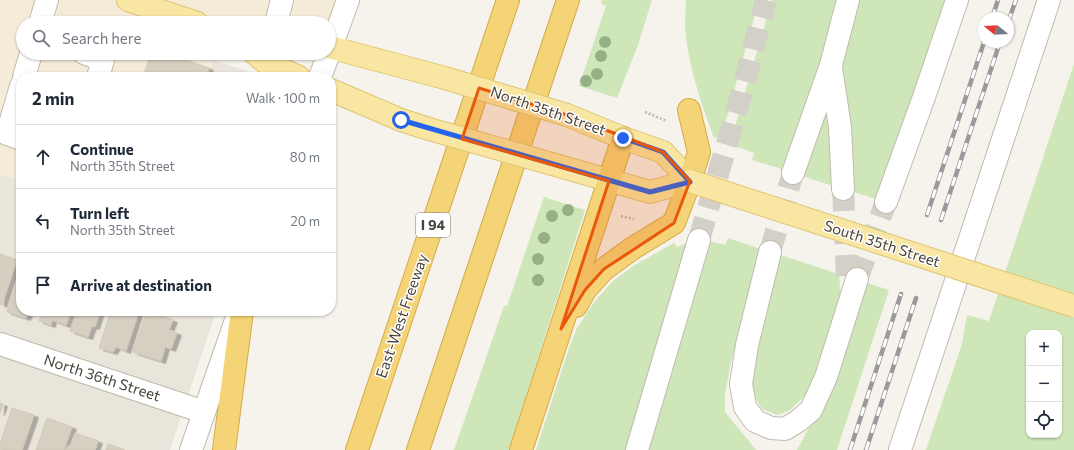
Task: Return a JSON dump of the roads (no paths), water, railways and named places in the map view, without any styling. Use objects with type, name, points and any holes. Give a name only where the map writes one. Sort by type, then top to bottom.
[{"type":"highway","name":"East-West Freeway","points":[[357,450],[508,0]]},
{"type":"highway","points":[[418,450],[568,0]]},
{"type":"highway","points":[[561,329],[585,290],[604,269],[633,248],[642,232],[674,223],[690,182],[699,152],[690,110]]},
{"type":"highway","points":[[521,450],[623,138]]},
{"type":"highway","points":[[224,450],[240,316]]},
{"type":"main road","points":[[128,0],[166,6],[184,16]]},
{"type":"main road","name":"North 35th Street","points":[[336,52],[445,78],[567,115],[623,138],[663,152],[690,182]]},
{"type":"main road","points":[[263,60],[288,72]]},
{"type":"main road","points":[[336,92],[401,120],[429,129],[650,192],[690,182]]},
{"type":"main road","name":"South 35th Street","points":[[690,182],[1074,306]]},
{"type":"street","points":[[42,16],[47,0]]},
{"type":"street","points":[[278,16],[282,0]]},
{"type":"street","points":[[336,32],[348,0]]},
{"type":"street","points":[[793,173],[831,65],[848,0]]},
{"type":"street","points":[[886,202],[957,0]]},
{"type":"street","points":[[900,450],[1049,0]]},
{"type":"street","points":[[25,72],[29,60]]},
{"type":"street","points":[[99,72],[103,60]]},
{"type":"street","points":[[322,72],[326,60]]},
{"type":"street","points":[[831,65],[840,126],[843,189]]},
{"type":"street","points":[[16,103],[7,134],[16,137]]},
{"type":"street","points":[[637,450],[699,240]]},
{"type":"street","points":[[770,252],[747,345],[741,384],[745,407],[755,420],[771,428],[785,429],[798,421],[811,410],[826,377],[850,300],[852,278]]},
{"type":"street","points":[[191,450],[239,316]]},
{"type":"street","name":"North 36th Street","points":[[0,344],[204,412]]},
{"type":"tunnel","points":[[699,240],[745,81],[766,0]]},
{"type":"tunnel","points":[[770,252],[793,173]]},
{"type":"tunnel","points":[[843,189],[847,276]]},
{"type":"tunnel","points":[[857,279],[886,202]]},
{"type":"railway","points":[[994,12],[998,0]]},
{"type":"railway","points":[[1012,12],[1016,0]]},
{"type":"railway","points":[[927,215],[982,48]]},
{"type":"railway","points":[[941,220],[998,48]]},
{"type":"railway","points":[[850,450],[901,294]]},
{"type":"railway","points":[[866,450],[916,298]]}]
